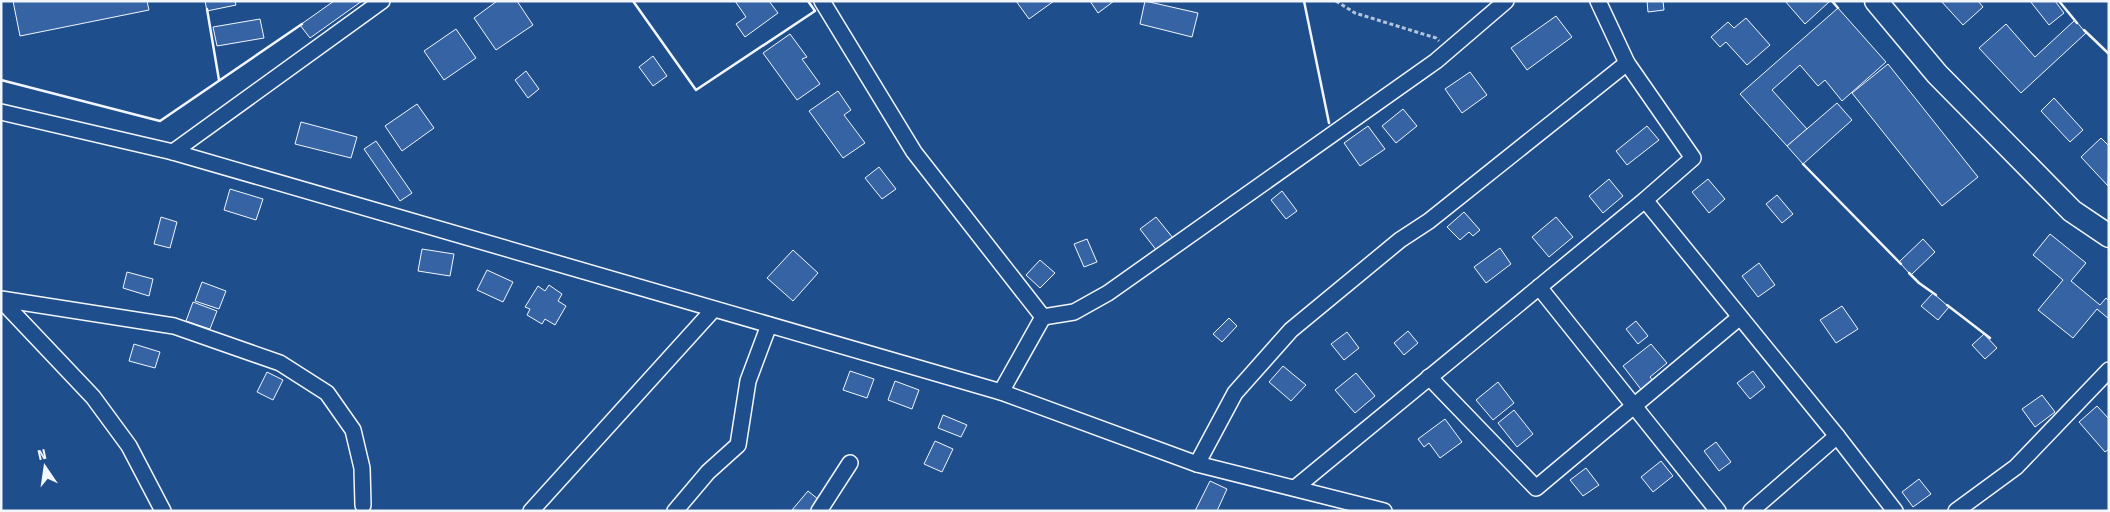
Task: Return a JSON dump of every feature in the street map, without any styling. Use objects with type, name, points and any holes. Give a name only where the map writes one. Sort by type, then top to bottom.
[{"type":"main road","points":[[1876,1],[1938,74],[2072,212],[2109,236]]},
{"type":"street","points":[[172,152],[382,1]]},
{"type":"street","points":[[822,1],[914,152],[1043,317]]},
{"type":"street","points":[[1043,317],[1074,312],[1108,293],[1448,51],[1506,1]]},
{"type":"street","points":[[1295,488],[1645,200],[1693,158],[1627,63],[1598,1]]},
{"type":"street","points":[[1197,464],[1236,393],[1291,330],[1400,240],[1429,221],[1627,63]]},
{"type":"street","points":[[1,112],[172,152],[1001,392],[1197,464],[1384,511]]},
{"type":"street","points":[[1645,200],[1837,436],[1895,511]]},
{"type":"street","points":[[1539,287],[1718,511]]},
{"type":"street","points":[[1,300],[174,326],[280,362],[327,393],[353,430],[362,468],[363,505]]},
{"type":"street","points":[[1,300],[93,397],[128,446],[163,511]]},
{"type":"street","points":[[531,511],[713,310]]},
{"type":"street","points":[[1001,392],[1043,317]]},
{"type":"street","points":[[1429,377],[1536,488],[1635,407],[1740,317]]},
{"type":"street","points":[[675,511],[708,472],[738,445],[748,381],[769,325]]},
{"type":"street","points":[[1956,511],[2016,467],[2109,370]]},
{"type":"street","points":[[1750,511],[1837,436]]},
{"type":"street","points":[[819,511],[850,463]]},
{"type":"path","points":[[1336,1],[1355,13],[1436,38],[1448,51]]},
{"type":"building","points":[[13,1],[147,1],[149,10],[20,36]]},
{"type":"building","points":[[205,1],[235,1],[236,5],[207,11]]},
{"type":"building","points":[[334,1],[362,1],[310,38],[300,25]]},
{"type":"building","points":[[497,1],[517,1],[533,25],[496,50],[474,18]]},
{"type":"building","points":[[735,1],[769,1],[778,13],[745,37],[736,24],[746,17]]},
{"type":"building","points":[[1016,1],[1054,1],[1029,19]]},
{"type":"building","points":[[1090,1],[1114,1],[1098,13]]},
{"type":"building","points":[[1145,1],[1198,13],[1192,37],[1140,24]]},
{"type":"building","points":[[1647,1],[1663,1],[1664,10],[1648,12]]},
{"type":"building","points":[[1785,1],[1830,1],[1805,24]]},
{"type":"building","points":[[1941,1],[1978,1],[1983,7],[1963,25]]},
{"type":"building","points":[[2030,1],[2055,1],[2064,13],[2049,25]]},
{"type":"building","points":[[1838,8],[1886,62],[1842,101],[1825,80],[1818,86],[1800,65],[1772,90],[1807,129],[1787,146],[1740,94]]},
{"type":"building","points":[[1556,16],[1572,37],[1527,70],[1511,48]]},
{"type":"building","points":[[1746,18],[1770,45],[1747,65],[1726,42],[1720,47],[1711,37],[1728,22],[1734,28]]},
{"type":"building","points":[[260,19],[264,38],[217,46],[213,27]]},
{"type":"building","points":[[2075,20],[2086,33],[2021,93],[1979,48],[2006,24],[2035,57]]},
{"type":"building","points":[[456,29],[476,58],[444,80],[424,51]]},
{"type":"building","points":[[790,34],[807,57],[802,59],[820,84],[797,100],[763,53]]},
{"type":"building","points":[[653,56],[667,76],[653,86],[639,67]]},
{"type":"building","points":[[1888,64],[1978,177],[1942,206],[1852,93]]},
{"type":"building","points":[[526,71],[539,89],[528,98],[515,80]]},
{"type":"building","points":[[1470,72],[1487,95],[1462,113],[1445,89]]},
{"type":"building","points":[[838,91],[851,110],[844,115],[865,143],[843,158],[809,111]]},
{"type":"building","points":[[2054,98],[2083,130],[2070,142],[2041,111]]},
{"type":"building","points":[[1837,103],[1852,120],[1803,164],[1787,146]]},
{"type":"building","points":[[417,104],[434,128],[402,151],[385,126]]},
{"type":"building","points":[[1403,109],[1417,126],[1396,143],[1382,126]]},
{"type":"building","points":[[301,122],[357,137],[351,158],[295,144]]},
{"type":"building","points":[[1368,126],[1385,149],[1360,166],[1344,143]]},
{"type":"building","points":[[1647,126],[1659,140],[1627,165],[1616,151]]},
{"type":"building","points":[[2101,138],[2109,146],[2108,186],[2081,157]]},
{"type":"building","points":[[376,141],[412,193],[400,201],[364,149]]},
{"type":"building","points":[[879,167],[896,189],[882,199],[865,178]]},
{"type":"building","points":[[1609,179],[1623,196],[1603,213],[1589,196]]},
{"type":"building","points":[[1708,179],[1725,199],[1709,213],[1692,192]]},
{"type":"building","points":[[230,189],[263,199],[256,220],[224,210]]},
{"type":"building","points":[[1282,191],[1297,211],[1286,219],[1271,200]]},
{"type":"building","points":[[1777,195],[1793,214],[1782,223],[1766,204]]},
{"type":"building","points":[[1464,212],[1480,230],[1473,236],[1469,232],[1460,240],[1447,227]]},
{"type":"building","points":[[161,217],[177,222],[170,248],[154,244]]},
{"type":"building","points":[[1156,217],[1173,238],[1157,251],[1140,229]]},
{"type":"building","points":[[1556,217],[1573,237],[1549,257],[1532,237]]},
{"type":"building","points":[[2050,234],[2086,263],[2071,281],[2100,305],[2106,298],[2109,301],[2109,319],[2097,309],[2073,338],[2038,310],[2063,280],[2033,255]]},
{"type":"building","points":[[1087,239],[1097,262],[1084,267],[1074,244]]},
{"type":"building","points":[[1923,239],[1935,252],[1911,275],[1899,262]]},
{"type":"building","points":[[1500,248],[1511,264],[1486,283],[1474,267]]},
{"type":"building","points":[[422,249],[454,254],[450,276],[418,271]]},
{"type":"building","points":[[793,250],[818,273],[793,301],[767,278]]},
{"type":"building","points":[[1040,260],[1055,273],[1040,288],[1026,275]]},
{"type":"building","points":[[1759,263],[1775,285],[1758,297],[1742,276]]},
{"type":"building","points":[[487,270],[513,282],[503,302],[477,290]]},
{"type":"building","points":[[127,272],[153,279],[149,296],[123,288]]},
{"type":"building","points":[[202,282],[226,291],[219,309],[195,301]]},
{"type":"building","points":[[549,285],[562,294],[558,301],[566,306],[555,325],[545,319],[542,324],[527,315],[530,309],[525,307],[538,286],[545,291]]},
{"type":"building","points":[[1933,293],[1949,307],[1938,320],[1921,306]]},
{"type":"building","points":[[193,302],[217,311],[210,329],[186,321]]},
{"type":"building","points":[[1842,306],[1858,329],[1836,343],[1820,320]]},
{"type":"building","points":[[1229,318],[1237,326],[1222,342],[1213,334]]},
{"type":"building","points":[[1636,321],[1648,336],[1638,344],[1626,329]]},
{"type":"building","points":[[1408,331],[1418,343],[1404,355],[1394,343]]},
{"type":"building","points":[[1347,332],[1359,348],[1344,360],[1331,344]]},
{"type":"building","points":[[1984,334],[1997,348],[1985,359],[1972,345]]},
{"type":"building","points":[[134,344],[160,352],[155,368],[129,361]]},
{"type":"building","points":[[1651,344],[1667,363],[1650,377],[1655,383],[1643,392],[1623,366]]},
{"type":"building","points":[[1283,366],[1306,385],[1291,401],[1269,382]]},
{"type":"building","points":[[850,371],[874,379],[867,398],[843,390]]},
{"type":"building","points":[[1753,371],[1765,387],[1750,399],[1737,383]]},
{"type":"building","points":[[267,372],[283,380],[273,400],[257,392]]},
{"type":"building","points":[[1356,373],[1375,396],[1355,413],[1335,390]]},
{"type":"building","points":[[895,381],[919,390],[912,409],[888,400]]},
{"type":"building","points":[[1498,382],[1514,403],[1493,420],[1476,400]]},
{"type":"building","points":[[2042,395],[2055,412],[2035,427],[2022,409]]},
{"type":"building","points":[[2097,406],[2109,419],[2109,449],[2105,452],[2079,422]]},
{"type":"building","points":[[1514,410],[1533,434],[1517,447],[1498,423]]},
{"type":"building","points":[[943,415],[967,425],[961,437],[938,428]]},
{"type":"building","points":[[1445,419],[1462,442],[1440,458],[1429,443],[1424,447],[1418,439]]},
{"type":"building","points":[[935,441],[953,449],[942,472],[924,464]]},
{"type":"building","points":[[1716,442],[1731,462],[1719,471],[1704,451]]},
{"type":"building","points":[[1661,461],[1673,476],[1653,492],[1641,477]]},
{"type":"building","points":[[1586,468],[1599,485],[1583,496],[1570,480]]},
{"type":"building","points":[[1919,479],[1931,494],[1913,507],[1902,492]]},
{"type":"building","points":[[1210,481],[1227,489],[1217,511],[1195,511]]},
{"type":"building","points":[[808,491],[819,500],[810,511],[792,510]]},
{"type":"wall","points":[[633,1],[696,90],[815,11],[808,1]]},
{"type":"wall","points":[[1304,1],[1329,123]]},
{"type":"wall","points":[[1832,1],[1838,8]]},
{"type":"wall","points":[[2059,1],[2077,23]]},
{"type":"wall","points":[[207,9],[219,80]]},
{"type":"wall","points":[[1,80],[160,121],[302,24]]},
{"type":"wall","points":[[2084,30],[2109,54]]},
{"type":"wall","points":[[1803,164],[1901,264]]},
{"type":"wall","points":[[1909,273],[1936,295]]},
{"type":"wall","points":[[1947,305],[1990,338]]}]
